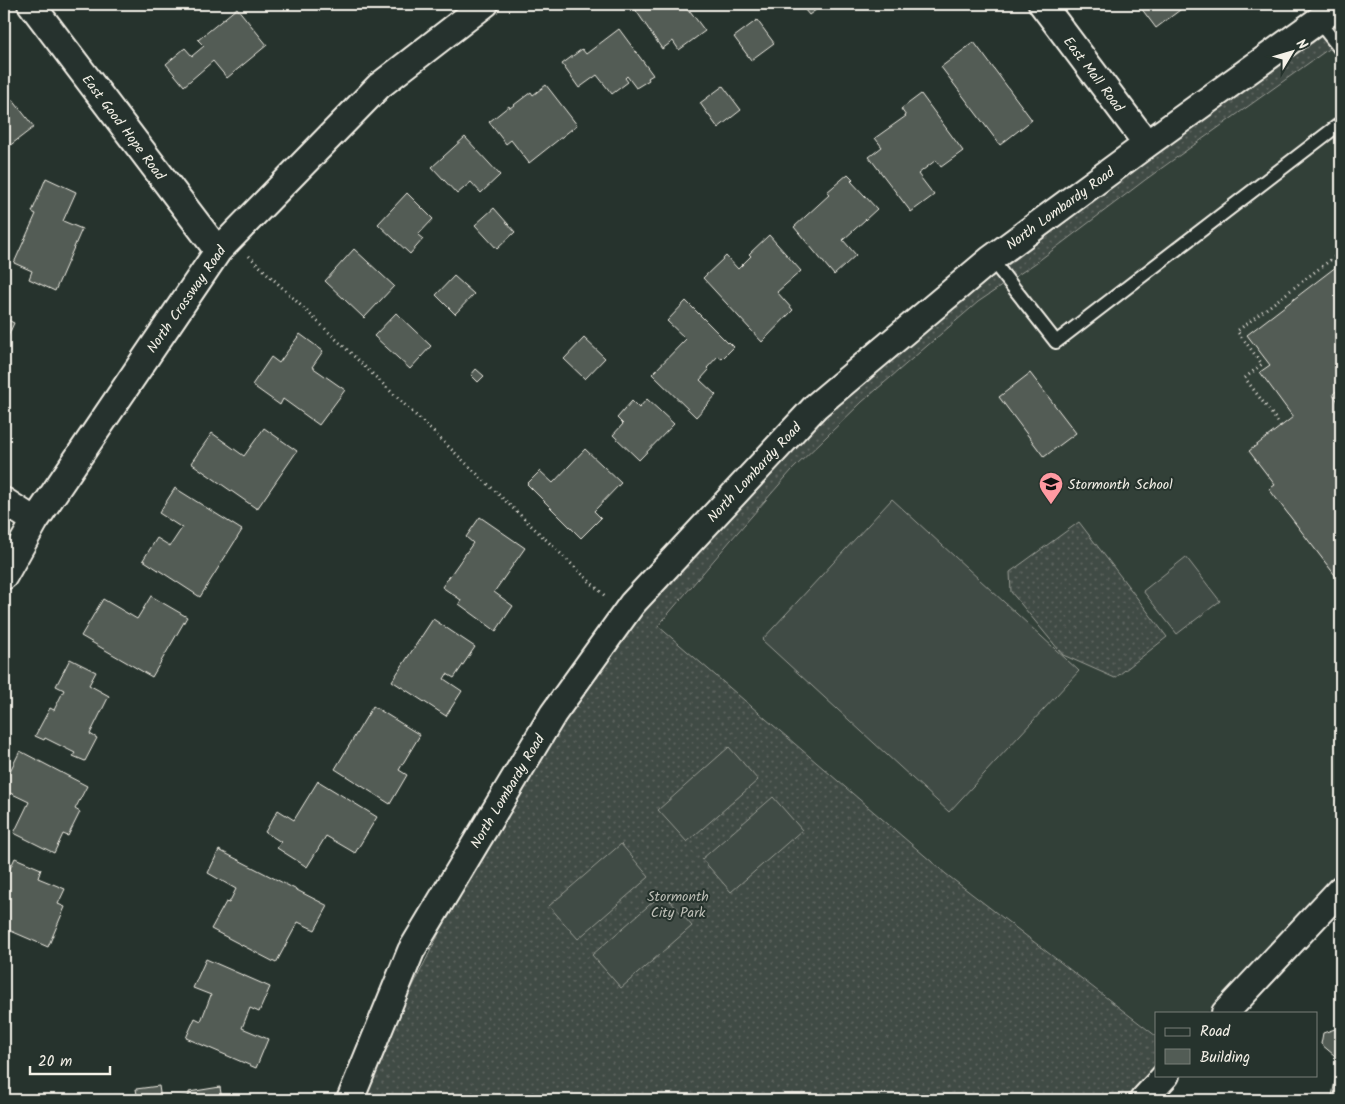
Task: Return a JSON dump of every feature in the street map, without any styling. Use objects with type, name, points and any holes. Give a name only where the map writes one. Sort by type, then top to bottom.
[{"type":"street","name":"East Good Hope Road","points":[[31,4],[224,244]]},
{"type":"street","name":"North Crossway Road","points":[[4,576],[35,521],[224,244],[379,86],[485,4]]},
{"type":"street","name":"East Mall Road","points":[[1042,4],[1147,144]]},
{"type":"street","name":"North Lombardy Road","points":[[350,1100],[411,951],[553,714],[632,604],[816,406],[991,259],[1341,4]]},
{"type":"street","points":[[4,501],[35,521]]},
{"type":"street","points":[[1226,1012],[1341,888]]},
{"type":"street","points":[[1143,1100],[1165,1076]]},
{"type":"lane","points":[[1318,21],[1341,50]]},
{"type":"lane","points":[[991,259],[1056,342],[1341,123]]},
{"type":"path","points":[[224,244],[624,614]]},
{"type":"path","points":[[1282,426],[1245,378],[1262,364],[1237,331],[1341,252]]},
{"type":"shaded area","name":"Stormonth School","points":[[1341,40],[1341,867],[1208,1012],[1155,1012],[1155,1034],[946,874],[658,627],[792,470],[862,402],[978,302],[1037,262],[1145,180]]},
{"type":"green space","name":"Stormonth City Park","points":[[1341,15],[1341,40],[1145,180],[1037,262],[978,302],[862,402],[792,470],[658,626],[946,874],[1155,1035],[1155,1069],[1127,1100],[362,1100],[406,1000],[451,909],[551,738],[616,647],[660,592],[825,416],[894,355],[959,302]]},
{"type":"green space","points":[[892,499],[1079,671],[949,812],[762,640]]},
{"type":"green space","points":[[1079,522],[1167,637],[1115,678],[1063,655],[1011,592],[1010,572]]},
{"type":"green space","points":[[1186,557],[1220,601],[1177,634],[1143,591]]},
{"type":"green space","points":[[729,747],[758,780],[687,842],[658,810]]},
{"type":"green space","points":[[773,797],[802,830],[731,892],[702,859]]},
{"type":"green space","points":[[621,844],[649,877],[578,939],[549,906]]},
{"type":"green space","points":[[663,893],[692,926],[621,988],[592,955]]},
{"type":"building","points":[[642,4],[682,4],[690,11],[705,31],[679,50],[673,41],[662,49],[635,9]]},
{"type":"building","points":[[800,4],[824,4],[809,15]]},
{"type":"building","points":[[1138,4],[1188,4],[1156,28]]},
{"type":"building","points":[[237,8],[267,45],[227,78],[213,61],[184,86],[166,64],[185,48],[192,56],[204,46],[198,40]]},
{"type":"building","points":[[757,20],[774,43],[751,60],[734,37]]},
{"type":"building","points":[[619,29],[653,75],[648,78],[649,80],[636,88],[627,76],[625,78],[628,82],[612,94],[597,75],[579,88],[562,64],[582,49],[586,54]]},
{"type":"building","points":[[974,42],[1032,120],[1000,145],[941,67]]},
{"type":"building","points":[[546,85],[577,125],[529,163],[511,140],[506,144],[489,122],[509,106],[510,108],[531,92],[533,95]]},
{"type":"building","points":[[723,86],[741,110],[718,128],[700,103]]},
{"type":"building","points":[[921,94],[963,151],[941,167],[936,160],[918,174],[934,195],[911,212],[869,157],[882,147],[875,138],[906,116],[901,109]]},
{"type":"building","points":[[12,99],[34,127],[4,150],[4,105]]},
{"type":"building","points":[[465,137],[500,175],[481,193],[471,182],[457,194],[432,167]]},
{"type":"building","points":[[848,174],[853,179],[851,181],[877,209],[843,240],[856,255],[834,275],[794,227],[830,194],[827,192]]},
{"type":"building","points":[[46,178],[76,192],[63,221],[82,229],[55,291],[29,279],[32,271],[14,263],[36,214],[32,212]]},
{"type":"building","points":[[407,193],[433,219],[418,235],[423,239],[410,254],[378,224]]},
{"type":"building","points":[[494,208],[515,232],[497,249],[475,225]]},
{"type":"building","points":[[769,235],[801,271],[777,292],[793,310],[762,342],[703,278],[726,256],[738,269],[751,256],[749,254]]},
{"type":"building","points":[[354,249],[394,286],[364,318],[325,281]]},
{"type":"building","points":[[1341,263],[1341,387],[1333,394],[1341,406],[1341,583],[1269,489],[1275,485],[1249,451],[1293,417],[1260,372],[1270,365],[1247,335]]},
{"type":"building","points":[[454,276],[474,294],[455,314],[436,295]]},
{"type":"building","points":[[686,301],[734,347],[722,359],[718,356],[707,368],[709,370],[700,380],[716,395],[696,417],[652,374],[686,339],[667,321]]},
{"type":"building","points":[[396,313],[431,346],[410,369],[374,336]]},
{"type":"building","points":[[4,318],[14,323],[4,345]]},
{"type":"building","points":[[300,334],[323,351],[312,367],[345,390],[319,425],[283,399],[280,405],[252,385],[271,357],[279,363]]},
{"type":"building","points":[[584,338],[605,358],[585,379],[564,359]]},
{"type":"building","points":[[476,369],[484,376],[478,382],[471,375]]},
{"type":"building","points":[[1030,373],[1076,433],[1044,457],[999,397]]},
{"type":"building","points":[[647,399],[674,424],[639,460],[613,435],[623,424],[617,418],[632,401],[639,408]]},
{"type":"building","points":[[264,428],[297,451],[257,509],[191,463],[212,433],[244,456]]},
{"type":"building","points":[[585,449],[621,483],[594,511],[601,518],[581,538],[527,484],[540,471],[553,483]]},
{"type":"building","points":[[175,488],[242,530],[200,597],[143,560],[157,538],[170,546],[182,528],[159,513]]},
{"type":"building","points":[[480,517],[525,548],[494,592],[513,606],[496,631],[459,604],[461,600],[442,587],[473,543],[466,537]]},
{"type":"building","points":[[151,596],[187,617],[152,677],[81,636],[103,599],[137,619]]},
{"type":"building","points":[[433,619],[475,647],[454,678],[447,674],[444,679],[462,691],[446,716],[392,681]]},
{"type":"building","points":[[70,659],[96,672],[89,685],[109,696],[90,734],[97,738],[85,761],[73,756],[75,753],[45,738],[44,740],[35,736],[50,708],[54,710],[64,690],[56,686]]},
{"type":"building","points":[[373,706],[420,735],[399,770],[407,775],[390,804],[335,769]]},
{"type":"building","points":[[20,751],[87,786],[75,809],[80,812],[68,836],[63,834],[54,853],[14,833],[29,802],[4,790],[4,783]]},
{"type":"building","points":[[318,781],[377,817],[355,853],[326,836],[307,867],[277,848],[281,842],[265,832],[278,810],[294,820]]},
{"type":"building","points":[[219,850],[328,906],[315,930],[298,922],[276,963],[211,929],[226,902],[229,903],[236,889],[208,873]]},
{"type":"building","points":[[15,858],[41,869],[38,878],[65,889],[58,904],[65,907],[48,947],[4,928],[4,881]]},
{"type":"building","points":[[206,959],[270,987],[259,1012],[250,1008],[242,1028],[268,1039],[256,1068],[186,1038],[195,1018],[201,1021],[211,995],[193,988]]},
{"type":"building","points":[[1341,1027],[1341,1061],[1321,1044],[1323,1033]]},
{"type":"building","points":[[1341,1063],[1341,1100],[1337,1100],[1332,1096]]},
{"type":"building","points":[[159,1086],[161,1100],[138,1100],[136,1089]]},
{"type":"building","points":[[220,1087],[222,1100],[164,1100],[189,1096],[189,1092]]},
{"type":"place","name":"Stormonth School","points":[[1051,505]]}]
